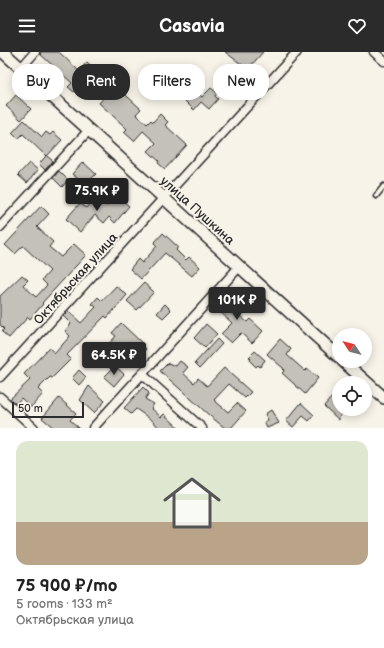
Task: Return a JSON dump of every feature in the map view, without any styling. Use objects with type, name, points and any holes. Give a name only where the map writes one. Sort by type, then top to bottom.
[{"type":"street","name":"улица Пушкина","points":[[3,52],[16,64]]},
{"type":"street","points":[[24,64],[35,52]]},
{"type":"street","name":"Октябрьская улица","points":[[0,377],[297,52]]},
{"type":"street","points":[[374,52],[384,61]]},
{"type":"street","name":"улица Пушкина","points":[[56,100],[332,351]]},
{"type":"street","points":[[0,227],[89,130]]},
{"type":"street","points":[[93,428],[240,267]]},
{"type":"street","points":[[351,368],[384,398]]},
{"type":"street","points":[[142,374],[202,428]]},
{"type":"street","points":[[0,397],[34,428]]},
{"type":"lane","points":[[376,196],[384,186]]},
{"type":"building","points":[[40,52],[59,52],[72,64],[72,83],[64,76],[64,64],[51,64],[40,54]]},
{"type":"building","points":[[225,52],[263,52],[252,64],[241,64]]},
{"type":"building","points":[[72,83],[72,90],[68,87]]},
{"type":"building","points":[[211,88],[213,90],[213,100],[217,100],[209,109],[201,102],[194,110],[185,101],[205,100],[205,94]]},
{"type":"building","points":[[12,99],[21,100],[31,109],[21,120],[6,106]]},
{"type":"building","points":[[130,99],[141,109],[136,114],[147,124],[151,120],[153,122],[160,114],[168,122],[165,125],[187,145],[165,169],[148,151],[156,143],[143,131],[134,141],[124,132],[127,129],[99,103],[102,100]]},
{"type":"building","points":[[24,120],[42,137],[46,132],[50,135],[53,132],[62,140],[47,156],[53,161],[45,170],[39,164],[46,156],[23,134],[18,139],[12,133]]},
{"type":"building","points":[[83,162],[96,174],[85,185],[72,174]]},
{"type":"building","points":[[29,163],[38,170],[27,183],[18,175]]},
{"type":"building","points":[[59,171],[68,180],[62,187],[53,178]]},
{"type":"building","points":[[116,195],[129,206],[115,223],[109,217],[104,223],[95,215],[80,232],[66,219],[80,203],[86,208],[96,196],[107,206]]},
{"type":"building","points":[[41,206],[49,214],[37,227],[53,242],[49,247],[61,257],[74,244],[86,255],[42,303],[43,304],[30,319],[28,317],[9,338],[2,332],[4,329],[0,325],[0,296],[22,275],[28,280],[23,285],[36,297],[47,285],[42,280],[50,271],[23,246],[15,254],[5,245]]},
{"type":"building","points":[[163,233],[178,247],[176,250],[186,260],[189,257],[200,267],[192,276],[165,253],[141,279],[130,269],[138,259],[142,263],[157,246],[154,243]]},
{"type":"building","points":[[144,283],[154,292],[137,310],[127,301]]},
{"type":"building","points":[[116,286],[127,295],[107,318],[105,316],[67,355],[71,359],[52,378],[50,377],[38,389],[43,394],[31,407],[21,398],[16,404],[10,399],[30,380],[24,374],[49,348],[55,353],[70,336],[65,331],[71,324],[63,316],[68,311],[81,323],[96,307],[92,304],[98,297],[102,301]]},
{"type":"building","points":[[229,292],[239,302],[232,309],[247,322],[250,319],[263,331],[252,343],[241,333],[231,343],[221,334],[232,323],[215,307]]},
{"type":"building","points":[[165,304],[171,310],[163,318],[157,313]]},
{"type":"building","points":[[121,323],[144,345],[143,346],[146,349],[135,361],[119,346],[104,363],[97,357],[116,336],[112,333]]},
{"type":"building","points":[[206,324],[217,334],[205,348],[194,338]]},
{"type":"building","points":[[217,339],[222,344],[200,368],[195,363]]},
{"type":"building","points":[[280,339],[291,349],[287,355],[305,371],[307,369],[318,378],[305,394],[282,373],[284,371],[283,368],[267,354]]},
{"type":"building","points":[[255,351],[265,360],[260,367],[258,365],[256,367],[250,361],[251,359],[249,357]]},
{"type":"building","points":[[180,361],[188,367],[183,373],[194,383],[198,378],[207,386],[224,368],[251,392],[245,398],[229,384],[214,400],[228,412],[237,403],[246,411],[231,428],[225,428],[210,416],[160,371],[168,363],[176,366]]},
{"type":"building","points":[[115,366],[124,374],[114,386],[104,377]]},
{"type":"building","points":[[79,370],[86,377],[79,385],[72,378]]},
{"type":"building","points":[[89,386],[105,401],[94,413],[80,400]]},
{"type":"building","points":[[143,387],[149,393],[145,399],[154,404],[151,408],[161,417],[164,414],[179,428],[159,428],[153,421],[136,409],[131,414],[124,408]]},
{"type":"building","points":[[332,397],[332,413],[324,406]]},
{"type":"building","points":[[59,398],[76,413],[70,420],[79,428],[54,428],[42,418]]},
{"type":"building","points":[[301,403],[314,415],[309,421],[303,416],[293,427],[286,421]]},
{"type":"building","points":[[271,410],[279,423],[267,428],[264,422],[268,420],[265,414]]}]
